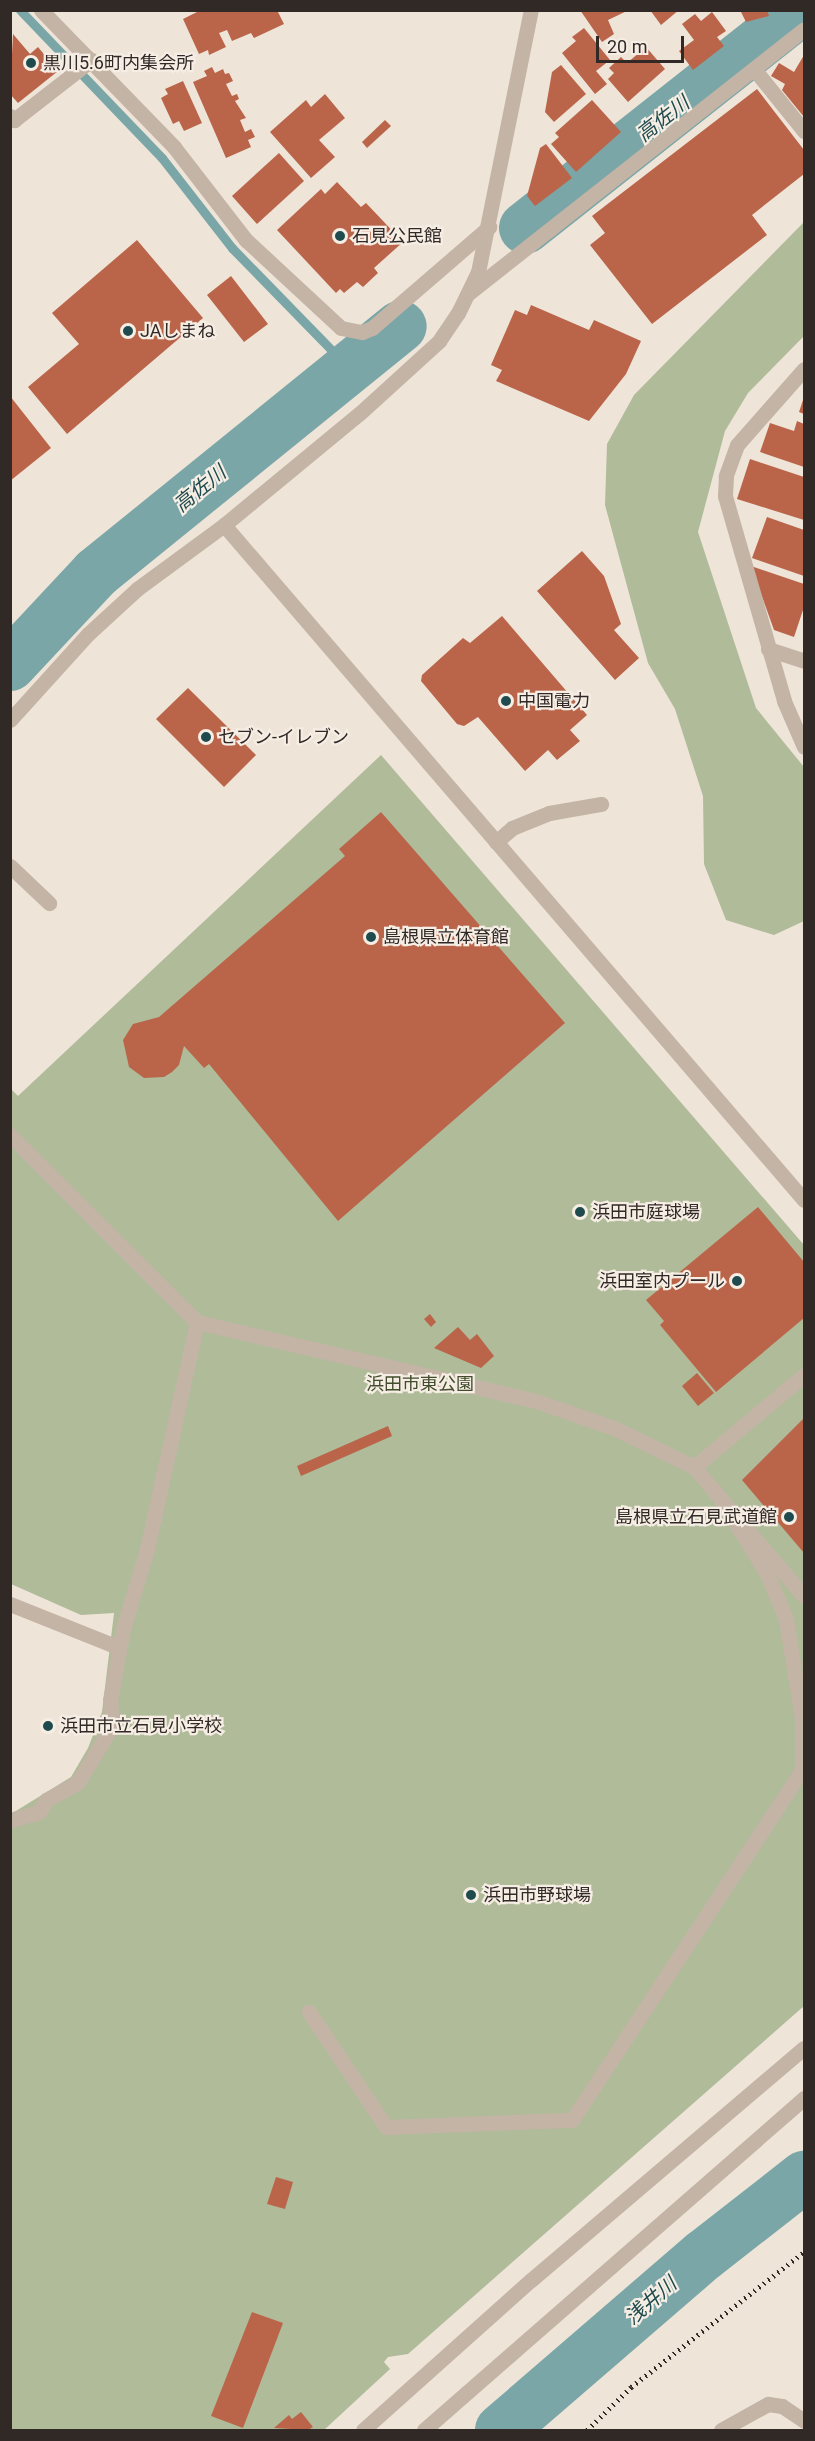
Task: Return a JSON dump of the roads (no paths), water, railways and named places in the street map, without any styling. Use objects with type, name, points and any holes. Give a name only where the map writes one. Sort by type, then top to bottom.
[{"type":"street","points":[[41,10],[88,63],[174,147],[246,240],[340,328],[362,332],[372,328],[489,227]]},
{"type":"street","points":[[10,720],[88,634],[137,589],[224,525],[360,413],[439,341],[478,272],[489,227],[531,10]]},
{"type":"street","points":[[467,294],[804,29]]},
{"type":"street","points":[[10,116],[14,120],[71,80],[88,63]]},
{"type":"street","points":[[754,69],[804,131]]},
{"type":"street","points":[[804,369],[737,445],[726,476],[728,519],[784,701],[804,747]]},
{"type":"street","points":[[224,525],[804,1200]]},
{"type":"street","points":[[768,649],[804,661]]},
{"type":"street","points":[[496,842],[512,828],[549,813],[600,804]]},
{"type":"street","points":[[10,866],[49,903]]},
{"type":"street","points":[[10,1135],[197,1322],[533,1400],[614,1428],[694,1467],[804,1596]]},
{"type":"street","points":[[10,1820],[39,1812],[46,1800],[78,1782],[112,1726],[110,1700],[120,1648],[147,1549],[197,1322]]},
{"type":"street","points":[[694,1467],[804,1375]]},
{"type":"street","points":[[309,2012],[386,2127],[572,2120],[802,1770],[802,1718],[786,1619],[766,1574],[720,1498]]},
{"type":"street","points":[[10,1604],[120,1648]]},
{"type":"street","points":[[363,2430],[531,2280],[804,2048]]},
{"type":"street","points":[[424,2430],[804,2098]]},
{"type":"street","points":[[721,2430],[768,2404],[782,2406],[804,2421]]},
{"type":"waterway","points":[[20,10],[162,158],[232,248],[347,366]]},
{"type":"waterway","name":"高佐川","points":[[525,228],[801,10]]},
{"type":"waterway","name":"高佐川","points":[[10,665],[96,573],[401,326]]},
{"type":"waterway","name":"浅井川","points":[[501,2430],[704,2255],[804,2177]]},
{"type":"railway","points":[[587,2430],[631,2387],[804,2252]]},
{"type":"place","name":"黒川5.6町内集会所","points":[[31,63]]},
{"type":"place","name":"石見公民館","points":[[340,236]]},
{"type":"place","name":"JAしまね","points":[[128,331]]},
{"type":"place","name":"中国電力","points":[[506,701]]},
{"type":"place","name":"セブン-イレブン","points":[[206,737]]},
{"type":"place","name":"島根県立体育館","points":[[371,937]]},
{"type":"place","name":"浜田市庭球場","points":[[580,1212]]},
{"type":"place","name":"浜田室内プール","points":[[737,1281]]},
{"type":"place","name":"島根県立石見武道館","points":[[789,1517]]},
{"type":"place","name":"浜田市立石見小学校","points":[[48,1726]]},
{"type":"place","name":"浜田市野球場","points":[[471,1895]]},
{"type":"park label","name":"浜田市東公園","points":[[420,1384]]}]
